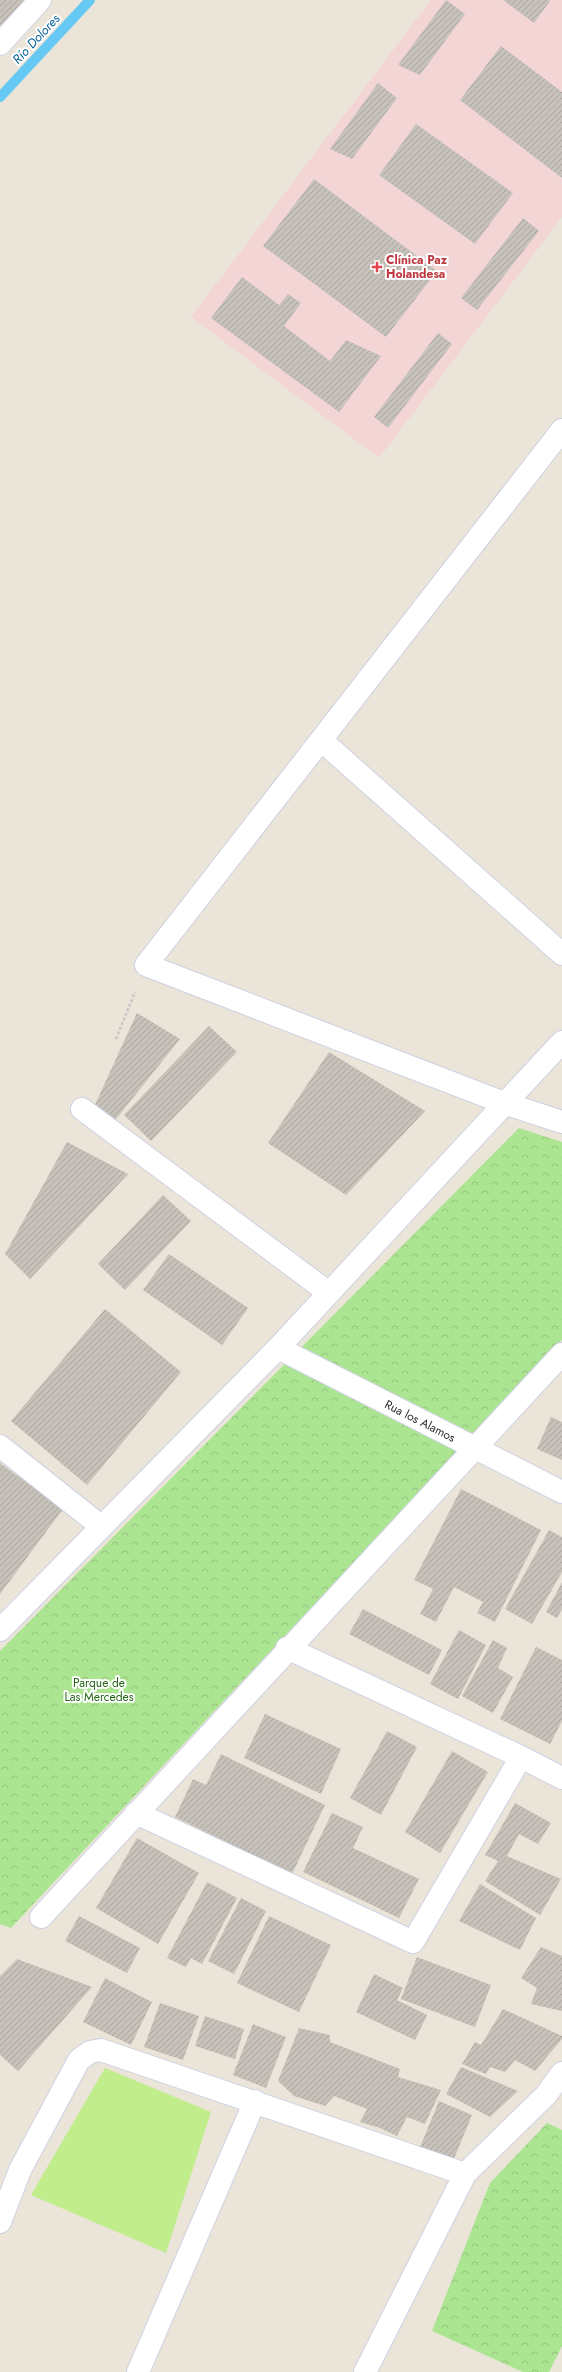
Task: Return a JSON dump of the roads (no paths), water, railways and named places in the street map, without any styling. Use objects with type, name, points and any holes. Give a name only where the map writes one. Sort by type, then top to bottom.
[{"type":"street","points":[[0,44],[40,0]]},
{"type":"street","points":[[562,430],[146,965],[504,1103],[562,1122]]},
{"type":"street","points":[[321,740],[562,954]]},
{"type":"street","points":[[0,1630],[278,1348],[562,1042]]},
{"type":"street","points":[[82,1109],[329,1292]]},
{"type":"street","name":"Rua los Alamos","points":[[278,1348],[562,1492]]},
{"type":"street","points":[[40,1917],[287,1648],[562,1354]]},
{"type":"street","points":[[0,1446],[102,1527]]},
{"type":"street","points":[[287,1648],[521,1757],[562,1778]]},
{"type":"street","points":[[136,1813],[413,1942],[521,1757]]},
{"type":"street","points":[[0,2222],[20,2170],[79,2060],[90,2052],[101,2050],[256,2101],[465,2174]]},
{"type":"street","points":[[365,2372],[465,2174],[554,2099],[562,2073]]},
{"type":"street","points":[[138,2372],[256,2101]]},
{"type":"waterway","name":"Río Dolores","points":[[0,97],[90,0]]},
{"type":"place","name":"Clínica Paz Holandesa","points":[[377,267]]},
{"type":"park label","name":"Parque de Las Mercedes","points":[[99,1690]]}]
